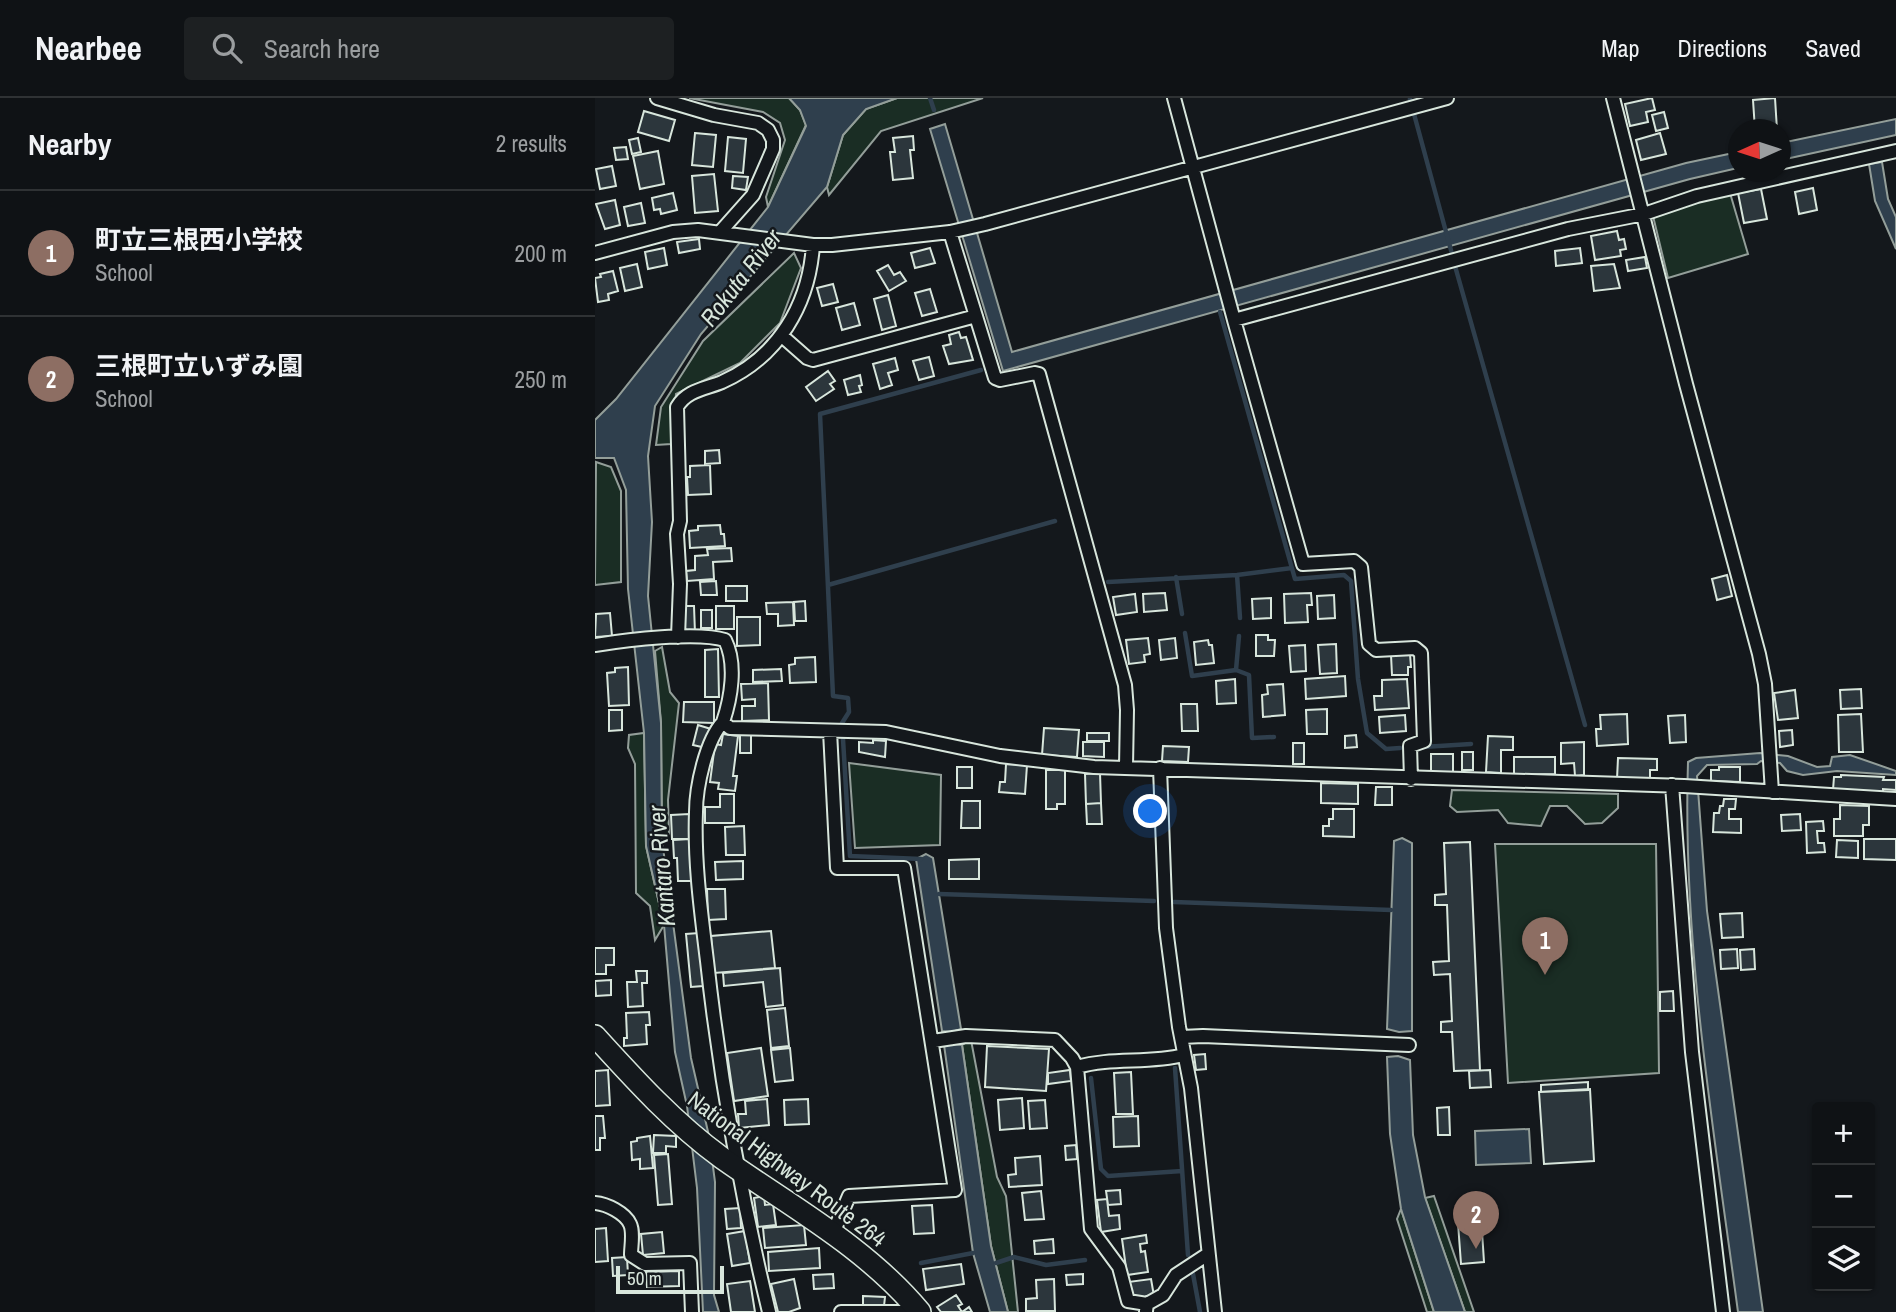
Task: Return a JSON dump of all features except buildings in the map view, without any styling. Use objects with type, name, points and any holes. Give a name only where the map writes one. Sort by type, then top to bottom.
[{"type":"highway","name":"National Highway Route 264","points":[[595,1036],[651,1098],[682,1126],[833,1233],[877,1268],[918,1310]]},
{"type":"street","points":[[657,98],[714,115],[758,123],[768,130],[773,140],[773,149],[753,195],[723,231]]},
{"type":"street","points":[[1174,98],[1303,564],[1354,561],[1361,567],[1369,644],[1376,650],[1415,648],[1421,653],[1423,741],[1410,746],[1411,779]]},
{"type":"street","points":[[595,253],[673,232],[698,230],[832,245],[953,232],[1447,98]]},
{"type":"street","points":[[1613,98],[1686,384],[1759,653],[1765,684],[1772,792]]},
{"type":"street","points":[[1233,316],[1567,229],[1644,214],[1697,196],[1896,151]]},
{"type":"street","points":[[953,232],[995,379],[1039,374],[1125,685],[1126,767]]},
{"type":"street","points":[[678,637],[680,584],[677,534],[680,520],[675,419],[677,407],[683,397],[692,392],[742,372],[782,336],[794,318],[811,268],[807,244]]},
{"type":"street","points":[[782,336],[813,360],[976,316]]},
{"type":"street","points":[[595,645],[627,640],[717,637],[725,640],[730,651],[730,701],[723,722],[716,729],[705,761],[696,810],[700,898],[730,1162],[769,1312]]},
{"type":"street","points":[[723,722],[730,728],[885,733],[1000,756],[1094,767],[1678,786],[1896,799]]},
{"type":"street","points":[[830,731],[837,868],[904,868],[955,1190],[849,1196],[833,1233]]},
{"type":"street","points":[[1160,768],[1166,928],[1191,1088],[1215,1312]]},
{"type":"street","points":[[1678,786],[1692,1052],[1723,1312]]},
{"type":"street","points":[[1182,1037],[1203,1035],[1409,1045]]},
{"type":"street","points":[[933,1041],[966,1036],[1055,1040],[1072,1058],[1077,1067],[1091,1229],[1119,1267],[1128,1301],[1147,1308],[1163,1295],[1176,1275],[1208,1254]]},
{"type":"street","points":[[1077,1067],[1095,1062],[1163,1060],[1184,1055]]},
{"type":"street","points":[[595,1203],[621,1213],[631,1226],[631,1255],[645,1264],[690,1262],[692,1312]]},
{"type":"street","points":[[841,1312],[918,1310]]},
{"type":"green space","points":[[689,98],[789,98],[800,110],[806,125],[768,207],[766,197],[785,140],[780,123],[763,112]]},
{"type":"green space","points":[[897,98],[983,98],[881,131],[829,195],[827,187],[843,135],[866,109]]},
{"type":"green space","points":[[1730,193],[1748,254],[1668,278],[1653,216]]},
{"type":"green space","points":[[794,253],[801,268],[780,323],[740,363],[676,394],[671,444],[656,445],[661,407],[703,341]]},
{"type":"green space","points":[[596,462],[611,467],[621,491],[621,582],[595,585]]},
{"type":"green space","points":[[662,647],[670,692],[679,703],[668,800],[669,834],[662,840],[661,723],[655,651]]},
{"type":"green space","points":[[644,733],[646,846],[664,925],[655,940],[650,906],[636,893],[635,764],[628,748],[629,735]]},
{"type":"green space","points":[[849,763],[941,775],[940,845],[855,848]]},
{"type":"green space","points":[[1452,790],[1618,794],[1618,808],[1602,823],[1585,824],[1567,806],[1550,806],[1541,826],[1508,823],[1498,810],[1457,812],[1450,806]]},
{"type":"green space","points":[[1495,844],[1656,844],[1659,1073],[1508,1083]]},
{"type":"green space","points":[[971,1040],[997,1177],[1006,1196],[1018,1312],[1008,1312],[991,1246],[962,1045]]},
{"type":"green space","points":[[1434,1196],[1474,1312],[1465,1312],[1425,1198]]},
{"type":"green space","points":[[1401,1209],[1434,1312],[1427,1312],[1397,1219]]},
{"type":"water","points":[[789,98],[897,98],[866,109],[843,135],[827,187],[701,334],[655,406],[648,456],[652,522],[648,596],[661,723],[662,840],[691,1058],[709,1136],[715,1182],[714,1295],[719,1312],[703,1312],[697,1188],[687,1106],[675,1052],[664,925],[646,846],[644,733],[628,589],[626,490],[614,458],[595,458],[595,420],[616,399],[768,207],[806,126],[800,110]]},
{"type":"water","points":[[1896,119],[1896,135],[1791,158],[1791,141]]},
{"type":"water","points":[[945,124],[1012,352],[1686,163],[1728,154],[1728,170],[1003,371],[930,129]]},
{"type":"water","points":[[1882,162],[1888,199],[1896,217],[1896,249],[1875,201],[1869,164]]},
{"type":"water","points":[[1760,753],[1788,756],[1817,767],[1830,766],[1832,757],[1850,755],[1896,771],[1896,775],[1837,771],[1803,775],[1787,771],[1780,763],[1761,761],[1757,764],[1707,765],[1697,776],[1707,911],[1763,1312],[1738,1312],[1710,1107],[1695,968],[1687,830],[1688,762],[1696,758]]},
{"type":"water","points":[[1402,838],[1412,843],[1412,1031],[1399,1032],[1387,1029],[1394,841]]},
{"type":"water","points":[[926,854],[933,858],[961,1029],[952,1032],[942,1031],[916,859]]},
{"type":"water","points":[[944,1045],[962,1045],[991,1246],[1008,1312],[990,1312],[973,1253]]},
{"type":"water","points":[[1398,1056],[1410,1060],[1413,1135],[1425,1197],[1465,1312],[1434,1312],[1401,1209],[1390,1134],[1387,1057]]},
{"type":"water","points":[[1529,1129],[1531,1163],[1476,1165],[1475,1131]]},
{"type":"waterway","points":[[930,98],[934,110]]},
{"type":"waterway","points":[[1414,114],[1452,254]]},
{"type":"waterway","points":[[1455,266],[1585,725]]},
{"type":"waterway","points":[[1220,312],[1295,579],[1344,575],[1351,581],[1358,679],[1367,733],[1386,749],[1400,748]]},
{"type":"waterway","points":[[842,723],[849,712],[848,698],[833,696],[820,414],[981,370]]},
{"type":"waterway","points":[[828,585],[1055,521]]},
{"type":"waterway","points":[[1108,582],[1237,575],[1292,568]]},
{"type":"waterway","points":[[1237,575],[1240,618]]},
{"type":"waterway","points":[[1176,577],[1182,614]]},
{"type":"waterway","points":[[1185,633],[1192,676],[1236,670],[1249,675],[1252,738],[1274,737]]},
{"type":"waterway","points":[[1236,670],[1239,636]]},
{"type":"waterway","points":[[843,739],[850,856],[921,859]]},
{"type":"waterway","points":[[1423,747],[1471,744]]},
{"type":"waterway","points":[[939,894],[1154,901]]},
{"type":"waterway","points":[[1174,902],[1391,910]]},
{"type":"waterway","points":[[1175,1068],[1188,1255]]},
{"type":"waterway","points":[[1091,1078],[1101,1169],[1108,1176],[1182,1171]]},
{"type":"waterway","points":[[921,1263],[973,1253]]},
{"type":"waterway","points":[[996,1263],[1014,1257],[1046,1265],[1085,1260]]},
{"type":"waterway","points":[[1193,1274],[1200,1312]]},
{"type":"place","name":"町立三根西小学校","points":[[1545,975]]},
{"type":"place","name":"三根町立いずみ園","points":[[1476,1249]]},
{"type":"water label","name":"Rokuta River","points":[[741,278]]},
{"type":"water label","name":"Kantaro River","points":[[662,866]]}]
